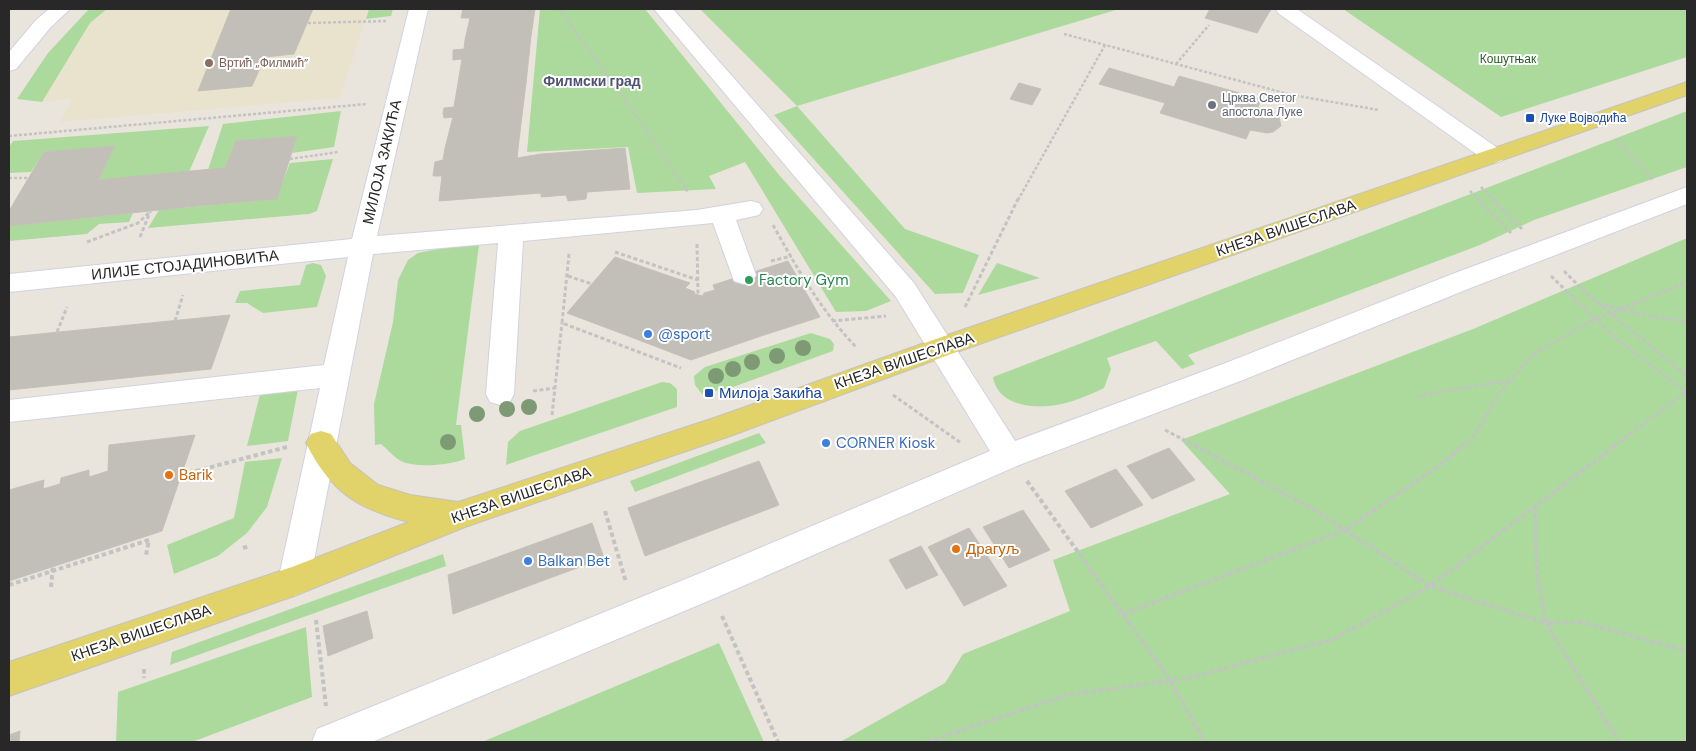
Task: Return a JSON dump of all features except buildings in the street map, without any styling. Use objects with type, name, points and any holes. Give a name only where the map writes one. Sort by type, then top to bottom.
[{"type":"main road","name":"КНЕЗА ВИШЕСЛАВА","points":[[9,680],[294,581],[458,516],[723,427],[942,347],[1687,88]]},
{"type":"main road","points":[[307,444],[356,488],[399,507],[458,516]]},
{"type":"street","points":[[9,65],[43,24],[60,9]]},
{"type":"street","name":"МИЛОЈА ЗАКИЋА","points":[[294,581],[307,444],[336,375],[362,248],[418,9]]},
{"type":"street","points":[[663,9],[905,290],[942,347],[1002,459]]},
{"type":"street","points":[[1285,9],[1494,156]]},
{"type":"street","points":[[330,742],[636,616],[1002,459],[1233,372],[1464,280],[1687,195]]},
{"type":"street","name":"ИЛИЈЕ СТОЈАДИНОВИЋА","points":[[9,283],[425,240],[697,218],[751,208]]},
{"type":"street","points":[[722,213],[743,275]]},
{"type":"street","points":[[500,394],[512,234]]},
{"type":"street","points":[[9,411],[336,375]]},
{"type":"path","points":[[559,9],[641,122],[690,195]]},
{"type":"path","points":[[308,23],[396,20]]},
{"type":"path","points":[[1176,64],[1209,25]]},
{"type":"path","points":[[1064,34],[1292,95],[1388,111]]},
{"type":"path","points":[[965,307],[987,258],[1033,170],[1105,45]]},
{"type":"path","points":[[9,136],[396,102]]},
{"type":"path","points":[[290,159],[338,152]]},
{"type":"path","points":[[9,178],[28,178]]},
{"type":"path","points":[[751,208],[764,210],[812,294],[832,322],[851,341]]},
{"type":"path","points":[[87,242],[138,223],[150,211],[140,237]]},
{"type":"path","points":[[697,218],[698,295]]},
{"type":"path","points":[[552,415],[568,276],[570,229]]},
{"type":"path","points":[[610,251],[698,280]]},
{"type":"path","points":[[569,255],[578,254]]},
{"type":"path","points":[[766,262],[792,256]]},
{"type":"path","points":[[568,276],[592,284]]},
{"type":"path","points":[[1123,614],[1345,530],[1440,465],[1475,435],[1498,394],[1535,353],[1591,321],[1687,282]]},
{"type":"path","points":[[175,320],[183,295]]},
{"type":"path","points":[[1597,303],[1652,317],[1687,322]]},
{"type":"path","points":[[57,332],[67,307]]},
{"type":"path","points":[[832,322],[890,316]]},
{"type":"path","points":[[562,323],[681,368]]},
{"type":"path","points":[[1625,325],[1687,376]]},
{"type":"path","points":[[927,742],[1067,694],[1188,678],[1334,639],[1430,586],[1686,392],[1645,362],[1609,331]]},
{"type":"path","points":[[1417,396],[1510,380]]},
{"type":"path","points":[[896,399],[1002,459],[1123,614],[1170,680],[1205,742]]},
{"type":"path","points":[[1181,440],[1240,468],[1345,530],[1430,586],[1546,623],[1582,622],[1687,651]]},
{"type":"path","points":[[181,475],[307,444]]},
{"type":"path","points":[[1535,506],[1537,574],[1546,623],[1619,742]]},
{"type":"path","points":[[605,511],[636,616]]},
{"type":"path","points":[[9,585],[53,569],[149,540],[146,555]]},
{"type":"path","points":[[243,548],[250,546]]},
{"type":"path","points":[[51,587],[53,569]]},
{"type":"path","points":[[709,585],[778,742]]},
{"type":"path","points":[[316,620],[330,742]]},
{"type":"shaded area","name":"Вртић „Филмић”","points":[[107,9],[369,9],[340,98],[60,122],[72,99],[42,102],[90,23]]},
{"type":"green space","points":[[89,9],[107,9],[90,23],[42,102],[17,99],[48,53]]},
{"type":"green space","points":[[369,9],[393,9],[391,16],[366,19]]},
{"type":"green space","points":[[540,9],[645,9],[780,176],[891,301],[866,311],[836,312],[745,162],[709,176],[716,189],[637,193],[628,147],[527,152]]},
{"type":"green space","points":[[700,9],[1119,9],[797,106]]},
{"type":"green space","name":"Кошутњак","points":[[1343,9],[1687,9],[1687,57],[1501,117]]},
{"type":"green space","points":[[797,106],[905,229],[979,255],[963,293],[935,294],[774,115]]},
{"type":"green space","points":[[341,111],[334,147],[292,153],[297,136],[237,141],[225,168],[208,170],[223,124]]},
{"type":"green space","points":[[1687,111],[1687,167],[1534,220],[1480,245],[1188,355],[1195,364],[1182,369],[1156,341],[1107,358],[1111,369],[1104,388],[1082,398],[1049,406],[1026,405],[1006,398],[995,385],[993,377]]},
{"type":"green space","points":[[209,126],[189,172],[98,180],[115,146],[44,152],[31,172],[9,173],[9,147],[13,141]]},
{"type":"green space","points":[[333,159],[317,211],[309,214],[148,228],[159,210],[276,199],[290,163]]},
{"type":"green space","points":[[133,213],[129,222],[99,224],[87,234],[9,241],[9,226]]},
{"type":"green space","points":[[1687,238],[1687,742],[840,742],[945,683],[963,654],[1070,611],[1053,560],[1230,494],[1181,440],[1473,329]]},
{"type":"green space","points":[[479,245],[456,425],[461,425],[465,459],[432,465],[406,463],[399,460],[381,444],[375,445],[374,404],[393,322],[398,280],[408,260],[418,253],[449,247]]},
{"type":"green space","points":[[313,263],[321,265],[326,276],[317,307],[263,313],[247,303],[235,303],[240,291],[300,285],[306,265]]},
{"type":"green space","points":[[997,263],[1040,278],[978,295]]},
{"type":"green space","points":[[811,333],[830,339],[834,344],[833,351],[733,387],[702,394],[695,385],[694,376],[705,367]]},
{"type":"green space","points":[[662,382],[670,383],[677,389],[677,407],[506,465],[508,442],[520,431]]},
{"type":"green space","points":[[299,384],[288,441],[247,446],[260,394]]},
{"type":"green space","points":[[759,433],[766,443],[635,492],[630,481]]},
{"type":"green space","points":[[282,458],[267,507],[247,533],[218,556],[174,574],[167,545],[234,518],[245,462]]},
{"type":"green space","points":[[443,554],[446,566],[170,665],[172,652]]},
{"type":"green space","points":[[306,627],[312,697],[192,742],[116,742],[118,692]]},
{"type":"green space","points":[[719,643],[764,742],[482,742]]},
{"type":"place","name":"Вртић „Филмић”","points":[[209,63]]},
{"type":"place","name":"Црква Светог апостола Луке","points":[[1212,105]]},
{"type":"place","name":"Луке Војводића","points":[[1530,118]]},
{"type":"place","name":"Factory Gym","points":[[749,280]]},
{"type":"place","name":"@sport","points":[[648,334]]},
{"type":"place","name":"Милоја Закића","points":[[709,393]]},
{"type":"place","name":"CORNER Kiosk","points":[[826,443]]},
{"type":"place","name":"Barik","points":[[169,475]]},
{"type":"place","name":"Драгуљ","points":[[956,549]]},
{"type":"place","name":"Balkan Bet","points":[[528,561]]},
{"type":"district","name":"Филмски град","points":[[592,81]]}]
